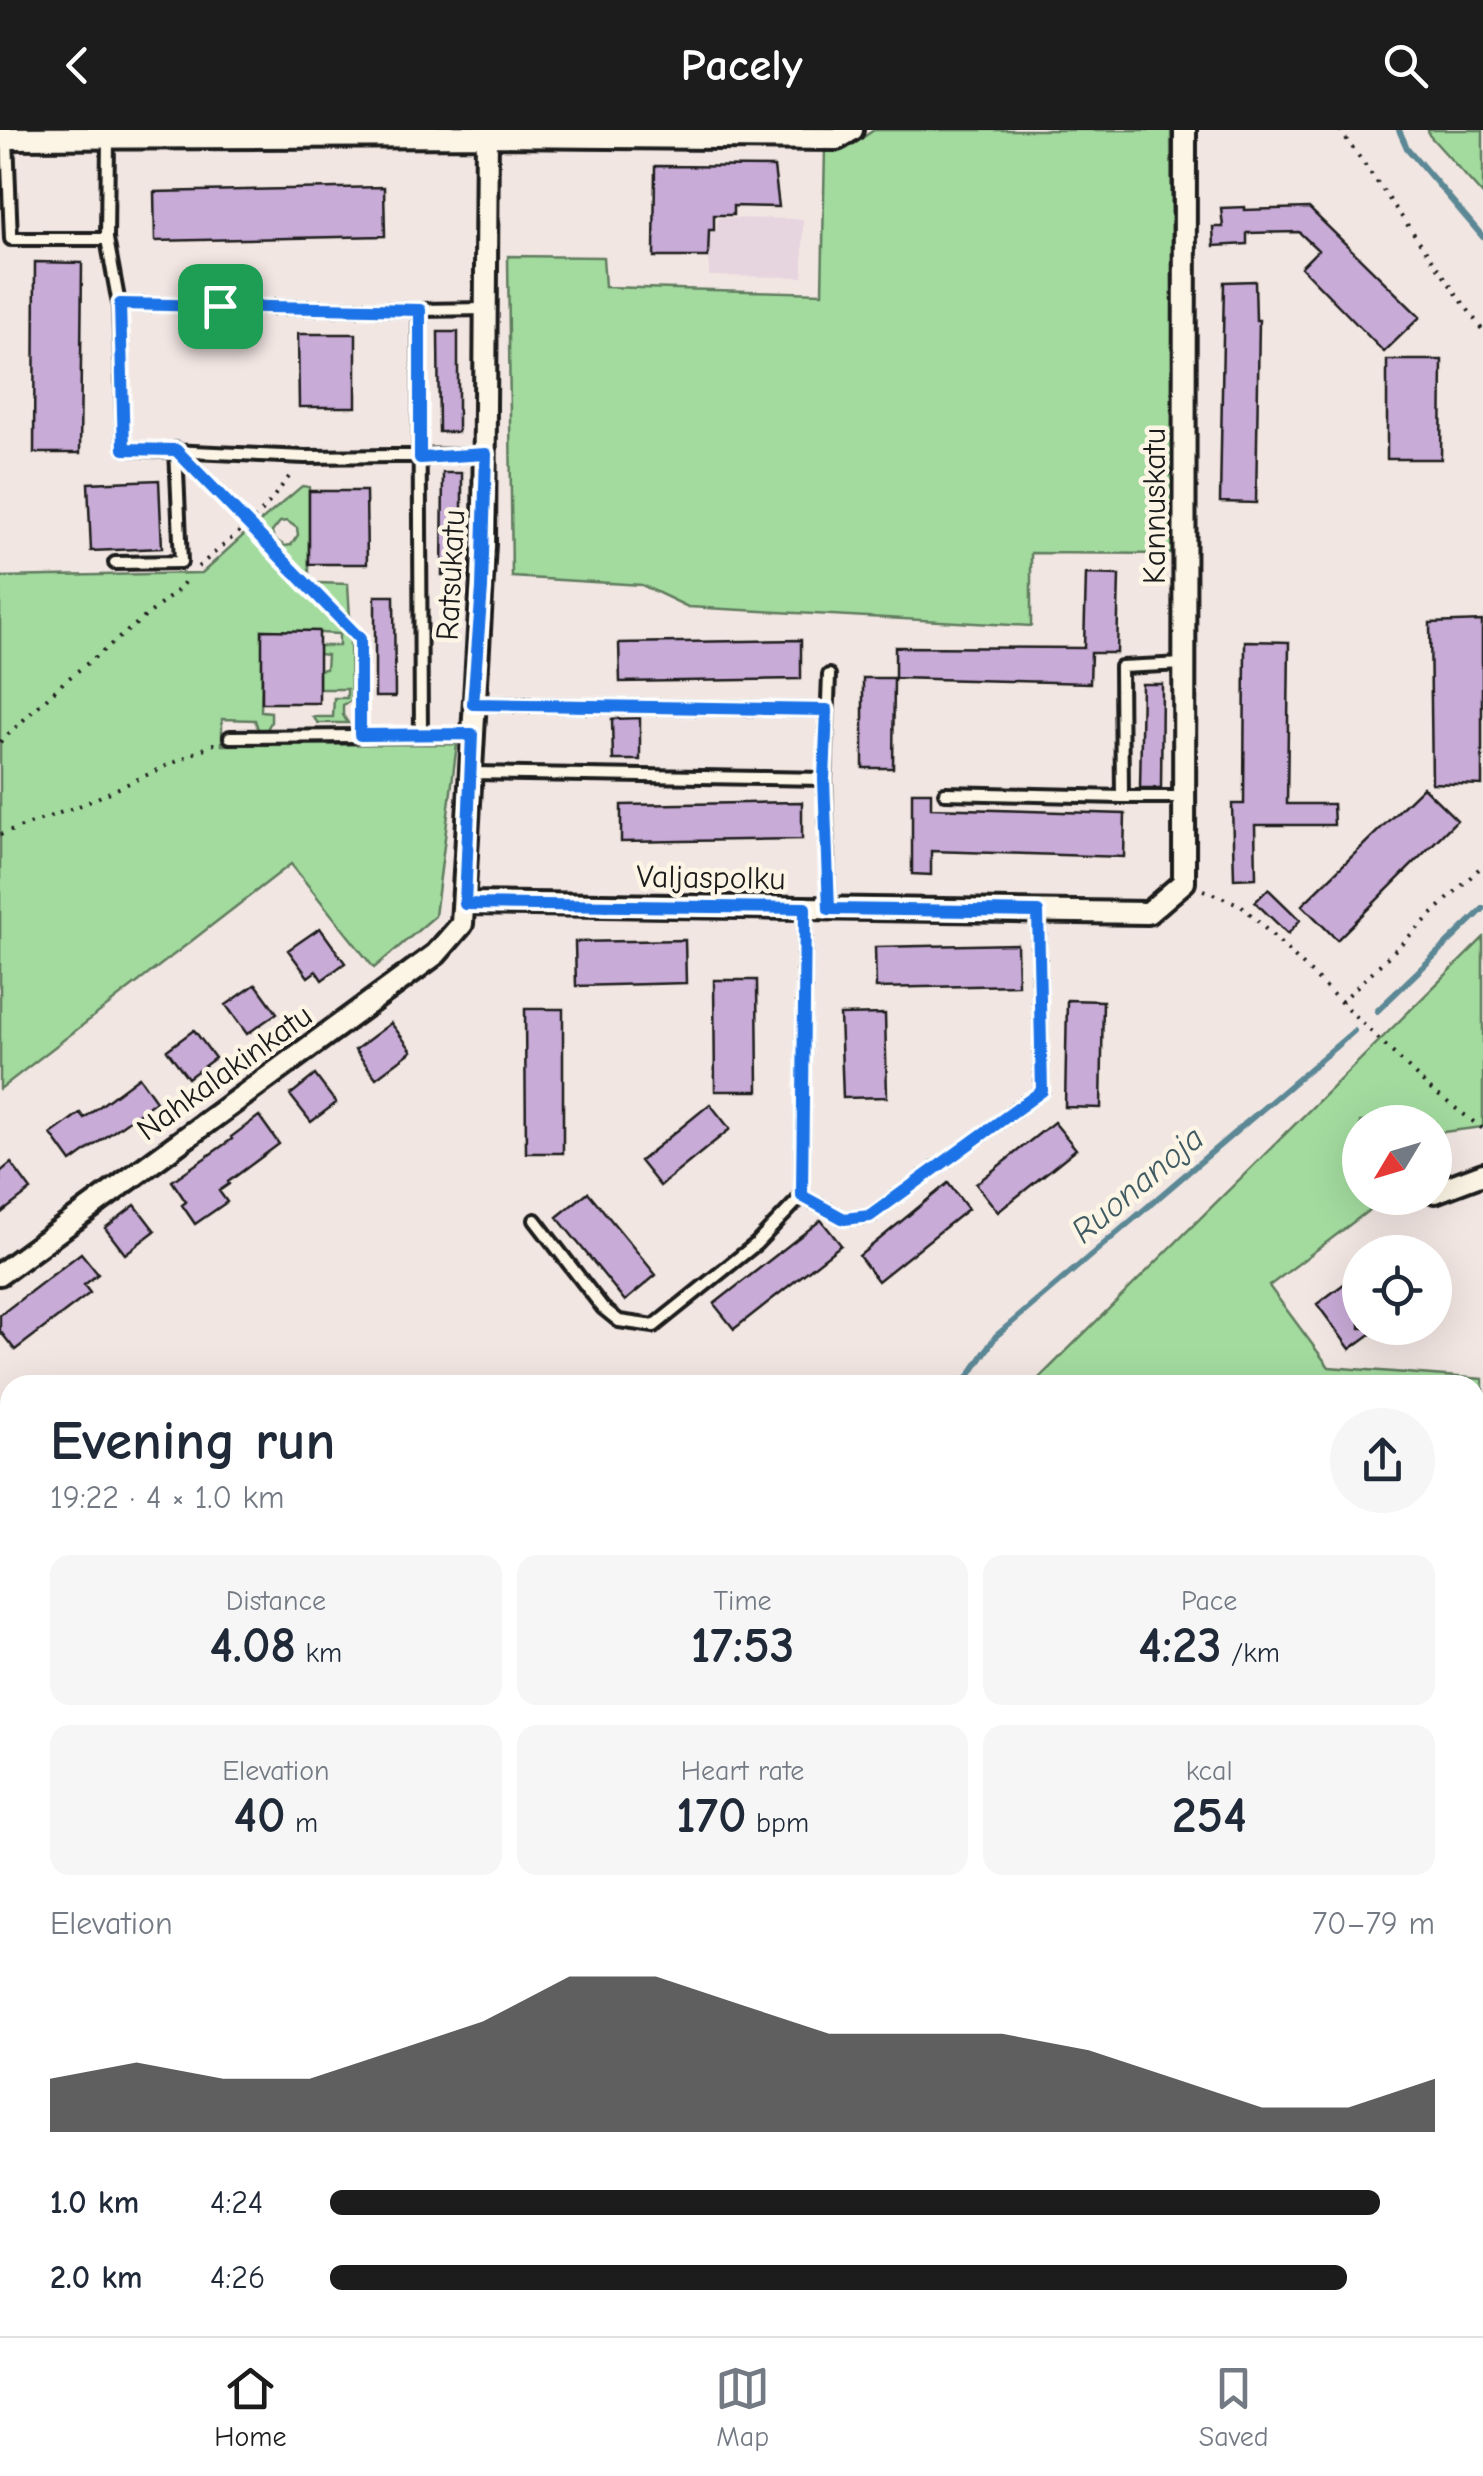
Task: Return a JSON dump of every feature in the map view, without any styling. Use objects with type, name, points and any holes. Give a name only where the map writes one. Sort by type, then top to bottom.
[{"type":"street","points":[[4,138],[487,133],[837,139],[852,130]]},
{"type":"street","name":"Kannuskatu","points":[[1184,882],[1185,130]]},
{"type":"street","name":"Ratsukatu","points":[[465,904],[464,849],[482,588],[486,454],[487,133]]},
{"type":"street","name":"Valjaspolku","points":[[465,904],[1148,914],[1184,882]]},
{"type":"street","name":"Nahkalakinkatu","points":[[0,1274],[436,954],[462,924],[465,904]]},
{"type":"street","points":[[1452,1186],[1483,1174]]},
{"type":"lane","points":[[108,137],[106,239],[120,304],[124,449],[305,457],[486,454]]},
{"type":"lane","points":[[4,138],[10,239],[106,239]]},
{"type":"lane","points":[[120,304],[487,309]]},
{"type":"lane","points":[[420,310],[421,734]]},
{"type":"lane","points":[[116,563],[181,562],[176,450]]},
{"type":"lane","points":[[1122,796],[1121,667],[1184,664]]},
{"type":"lane","points":[[829,675],[824,779],[829,909]]},
{"type":"lane","points":[[473,704],[827,710]]},
{"type":"lane","points":[[230,737],[472,734]]},
{"type":"lane","points":[[471,773],[824,779]]},
{"type":"lane","points":[[946,793],[1184,797]]},
{"type":"lane","points":[[535,1220],[603,1308],[620,1321],[654,1326],[756,1244],[802,1196],[805,908]]},
{"type":"lane","points":[[802,1196],[844,1219],[870,1216],[1042,1091],[1038,912]]},
{"type":"path","points":[[1340,130],[1483,331]]},
{"type":"path","points":[[176,450],[360,639],[360,735]]},
{"type":"path","points":[[0,742],[64,682],[176,592],[208,555],[260,514],[305,457]]},
{"type":"path","points":[[0,835],[84,804],[230,737]]},
{"type":"path","points":[[1340,1002],[1483,865]]},
{"type":"path","points":[[1184,882],[1241,906],[1430,1088],[1483,1129]]},
{"type":"shaded area","points":[[718,218],[803,219],[803,277],[709,276],[709,231],[717,231]]},
{"type":"green space","points":[[874,130],[1171,130],[1174,554],[1031,553],[1031,626],[688,607],[642,585],[512,577],[508,256],[603,257],[605,287],[822,293],[825,148],[846,149]]},
{"type":"green space","points":[[1428,130],[1483,130],[1483,195],[1429,135]]},
{"type":"green space","points":[[302,486],[309,487],[309,574],[297,571],[254,527]],"holes":[[[287,521],[297,528],[298,535],[291,545],[274,539],[272,532],[280,522]]]},
{"type":"green space","points":[[247,532],[342,628],[350,642],[351,701],[343,705],[348,723],[318,723],[313,717],[333,717],[334,698],[347,698],[347,689],[319,689],[319,670],[326,669],[327,655],[319,654],[319,646],[339,646],[339,634],[263,630],[261,711],[271,712],[271,722],[266,731],[259,732],[255,720],[222,719],[222,745],[457,744],[435,916],[374,968],[291,864],[0,1089],[0,577],[202,573]]},
{"type":"green space","points":[[317,583],[348,584],[350,618],[346,619],[317,590]]},
{"type":"green space","points":[[1483,938],[1483,1127],[1452,1131],[1452,1105],[1342,1105],[1342,1215],[1363,1215],[1269,1286],[1329,1367],[1432,1375],[1042,1375]]},
{"type":"building","points":[[655,166],[774,167],[779,207],[733,206],[733,215],[714,215],[708,257],[654,257]]},
{"type":"building","points":[[384,187],[385,236],[155,241],[154,192]]},
{"type":"building","points":[[1221,208],[1309,208],[1420,317],[1384,352],[1301,267],[1318,250],[1299,232],[1247,233],[1247,244],[1214,246],[1213,227],[1223,227]]},
{"type":"building","points":[[35,262],[82,263],[80,453],[34,453]]},
{"type":"building","points":[[1255,281],[1259,320],[1256,503],[1220,502],[1224,282]]},
{"type":"building","points":[[438,332],[458,332],[458,432],[439,432]]},
{"type":"building","points":[[298,334],[356,334],[356,407],[299,407]]},
{"type":"building","points":[[1387,360],[1442,360],[1441,459],[1387,459]]},
{"type":"building","points":[[443,473],[462,473],[462,575],[442,575]]},
{"type":"building","points":[[159,480],[162,548],[91,551],[88,483]]},
{"type":"building","points":[[309,491],[366,491],[367,564],[309,564]]},
{"type":"building","points":[[1086,574],[1119,575],[1117,653],[1091,653],[1090,683],[895,678],[895,647],[1084,648]]},
{"type":"building","points":[[375,596],[394,596],[395,697],[375,697]]},
{"type":"building","points":[[1482,621],[1482,785],[1432,783],[1430,623]]},
{"type":"building","points":[[262,630],[319,631],[319,703],[262,703]]},
{"type":"building","points":[[801,640],[801,679],[620,682],[619,643]]},
{"type":"building","points":[[1245,641],[1289,642],[1287,804],[1333,804],[1334,825],[1255,825],[1256,878],[1234,879],[1232,804],[1244,804]]},
{"type":"building","points":[[863,678],[894,678],[893,768],[863,768]]},
{"type":"building","points":[[1142,684],[1162,684],[1161,788],[1140,788]]},
{"type":"building","points":[[640,718],[640,760],[613,760],[612,719]]},
{"type":"building","points":[[1423,787],[1457,820],[1337,940],[1302,905]]},
{"type":"building","points":[[912,792],[931,792],[931,808],[1125,814],[1124,857],[931,851],[931,875],[912,874]]},
{"type":"building","points":[[802,802],[802,839],[621,842],[621,805]]},
{"type":"building","points":[[1268,889],[1300,920],[1288,934],[1255,902]]},
{"type":"building","points":[[320,928],[345,963],[322,980],[316,971],[308,977],[288,950]]},
{"type":"building","points":[[685,940],[686,983],[576,986],[575,942]]},
{"type":"building","points":[[1017,944],[1018,985],[876,988],[875,947]]},
{"type":"building","points":[[714,980],[757,980],[758,1091],[715,1091]]},
{"type":"building","points":[[256,984],[277,1013],[247,1034],[226,1005]]},
{"type":"building","points":[[1067,1000],[1103,1001],[1101,1108],[1065,1107]]},
{"type":"building","points":[[525,1009],[563,1009],[563,1153],[526,1153]]},
{"type":"building","points":[[885,1014],[887,1097],[843,1098],[840,1015]]},
{"type":"building","points":[[391,1023],[412,1051],[376,1078],[355,1050]]},
{"type":"building","points":[[194,1030],[215,1058],[188,1078],[167,1050]]},
{"type":"building","points":[[315,1075],[336,1103],[311,1122],[290,1095]]},
{"type":"building","points":[[139,1077],[156,1101],[71,1162],[51,1134],[80,1113],[84,1118]]},
{"type":"building","points":[[710,1104],[730,1129],[660,1186],[640,1161]]},
{"type":"building","points":[[259,1116],[279,1144],[228,1182],[219,1191],[227,1202],[195,1224],[172,1181]]},
{"type":"building","points":[[1054,1122],[1076,1149],[998,1212],[976,1184]]},
{"type":"building","points":[[11,1163],[31,1190],[0,1214],[0,1172]]},
{"type":"building","points":[[948,1183],[968,1209],[878,1281],[859,1256]]},
{"type":"building","points":[[588,1192],[656,1275],[625,1301],[557,1217]]},
{"type":"building","points":[[135,1205],[155,1231],[125,1254],[105,1228]]},
{"type":"building","points":[[821,1220],[841,1245],[734,1329],[714,1304]]},
{"type":"building","points":[[81,1253],[98,1274],[84,1285],[90,1293],[15,1350],[0,1331],[0,1315]]},
{"type":"building","points":[[1342,1285],[1342,1338],[1317,1304]]},
{"type":"waterway","name":"Ruonanoja","points":[[1399,130],[1407,148],[1483,237]]},
{"type":"waterway","name":"Ruonanoja","points":[[1377,1011],[1483,909]]},
{"type":"waterway","name":"Ruonanoja","points":[[970,1375],[996,1336],[1354,1031]]},
{"type":"route","points":[[120,304],[220,306],[420,310],[420,458],[486,454],[473,704],[827,710],[824,779],[829,909],[1038,912],[1042,1091],[870,1216],[844,1219],[802,1196],[805,908],[465,904],[464,849],[472,734],[360,735],[360,639],[176,450],[124,449],[120,304]]}]
